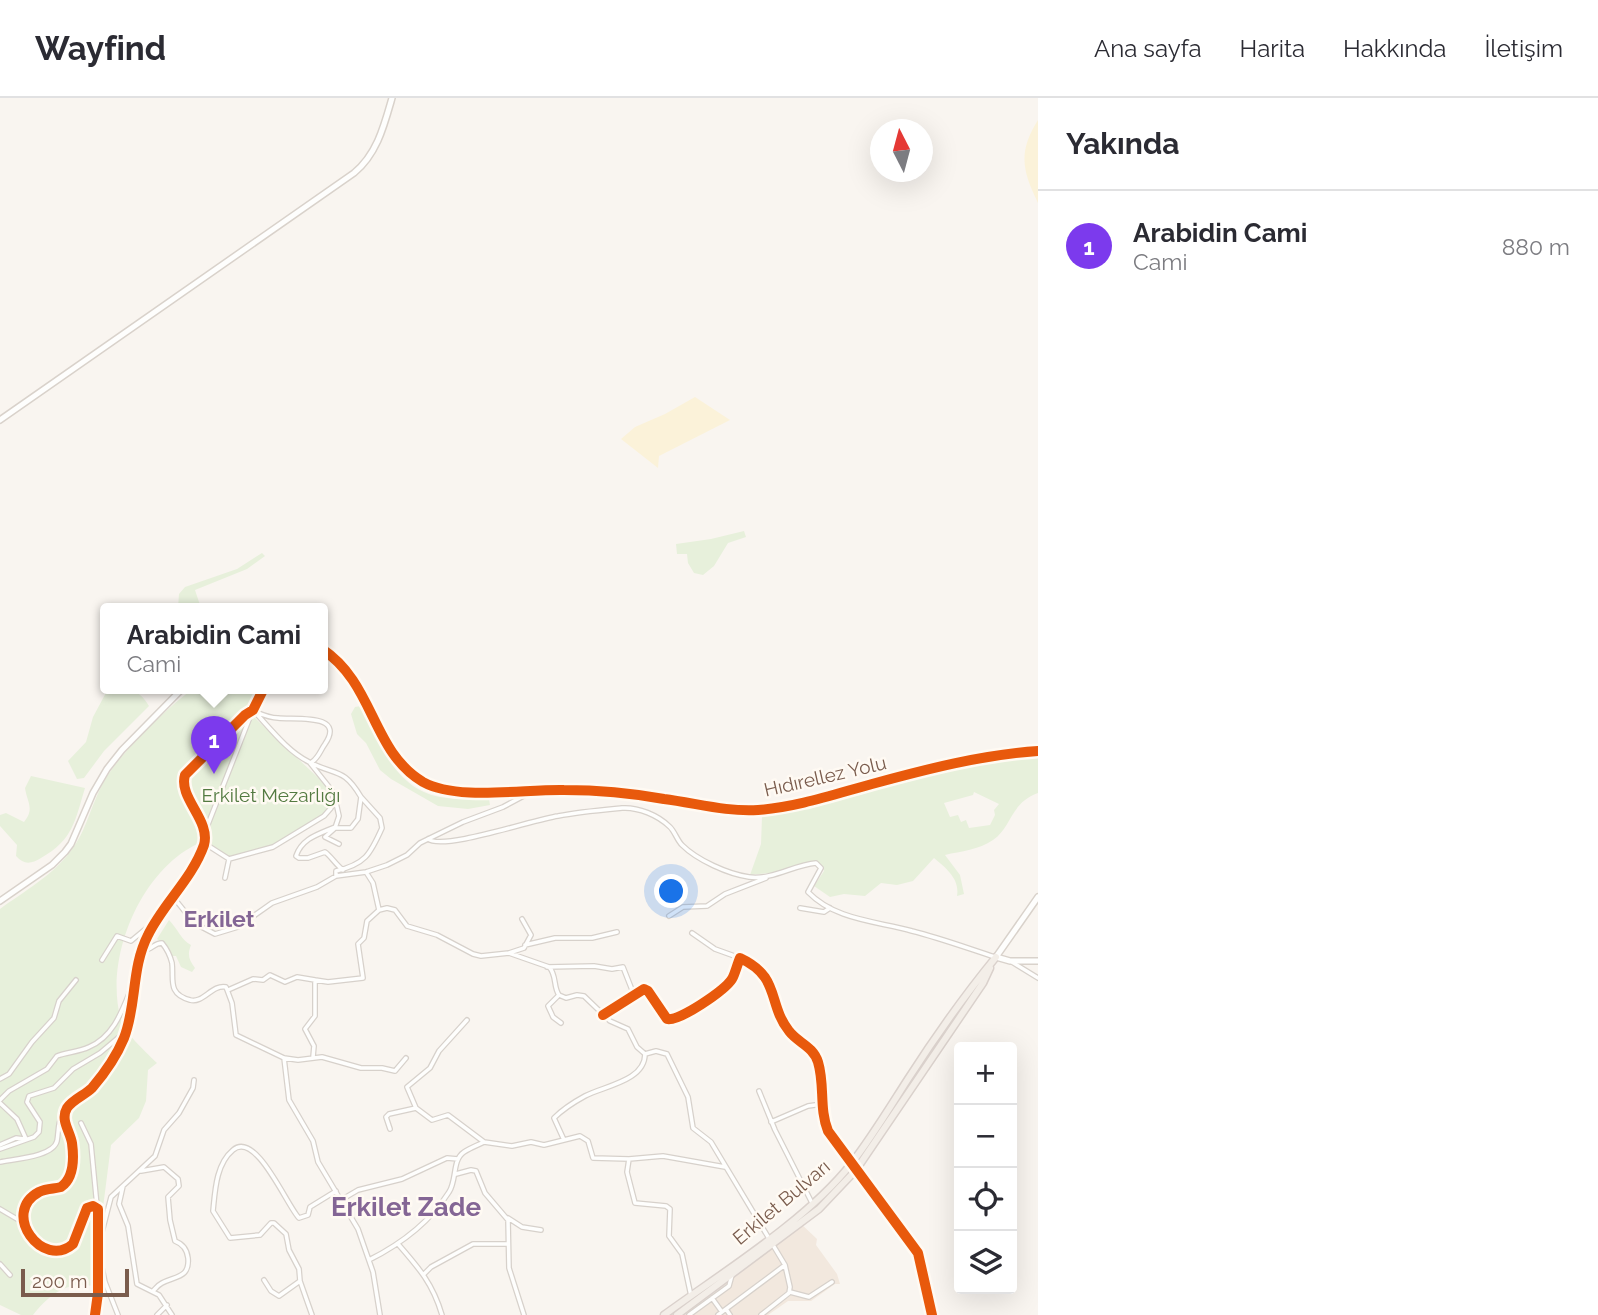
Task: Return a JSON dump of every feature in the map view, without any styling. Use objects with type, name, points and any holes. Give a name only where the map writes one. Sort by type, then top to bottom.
[{"type":"main road","name":"Erkilet Bulvarı","points":[[677,1315],[770,1242],[851,1164],[978,979],[996,957]]},
{"type":"main road","name":"Erkilet Bulvarı","points":[[664,1315],[819,1209],[856,1170],[983,983],[996,957]]},
{"type":"street","points":[[0,420],[354,173],[377,143],[392,98]]},
{"type":"street","name":"Hıdırellez Yolu","points":[[328,653],[354,679],[392,754],[401,766],[435,788],[457,792],[611,792],[729,810],[757,810],[789,805],[953,763],[1038,751]]},
{"type":"street","points":[[0,901],[52,865],[65,852],[107,769],[177,694]]},
{"type":"street","points":[[0,1162],[40,1154],[52,1148],[57,1139],[59,1120],[70,1104],[91,1088],[117,1052],[127,1031],[142,950],[156,921],[174,898],[204,843],[205,833],[261,694]]},
{"type":"street","points":[[253,710],[275,718],[310,719],[329,727],[330,738],[318,757],[310,763]]},
{"type":"street","points":[[253,710],[293,751],[310,763],[345,775],[380,818],[382,828],[365,859],[355,866],[336,871],[336,876]]},
{"type":"street","points":[[205,833],[184,786],[184,777],[253,710]]},
{"type":"street","points":[[310,763],[334,794],[339,816],[335,827],[325,837],[339,844]]},
{"type":"street","points":[[174,898],[194,923],[214,934],[238,927],[272,903],[317,887],[336,876],[366,872],[398,860],[428,839],[536,790]]},
{"type":"street","points":[[204,843],[229,859],[273,847],[324,816],[331,808],[334,794]]},
{"type":"street","points":[[360,830],[358,819],[361,797]]},
{"type":"street","points":[[428,839],[435,843],[457,840],[557,816],[629,808],[645,812],[665,823],[683,846],[716,867],[748,877],[770,876]]},
{"type":"street","points":[[343,870],[325,852],[308,858],[296,856],[307,839],[335,827],[351,828],[358,819]]},
{"type":"street","points":[[225,878],[229,859]]},
{"type":"street","points":[[669,916],[682,907],[707,906],[721,896],[770,876],[803,864],[818,863],[821,868],[819,875],[808,892],[830,908],[853,918],[911,930],[1010,961],[1038,978]]},
{"type":"street","points":[[366,872],[373,883],[379,910]]},
{"type":"street","points":[[996,957],[1038,897]]},
{"type":"street","points":[[228,990],[253,979],[261,981],[270,975],[285,982],[297,977],[315,981],[363,978],[358,944],[364,938],[367,921],[379,910],[387,908],[395,910],[407,926],[437,935],[481,956],[509,954],[524,948],[531,935],[522,919]]},
{"type":"street","points":[[800,908],[824,912],[830,908]]},
{"type":"street","points":[[102,960],[117,936],[131,941],[156,921]]},
{"type":"street","points":[[525,945],[555,938],[592,938],[617,932]]},
{"type":"street","points":[[692,933],[715,948],[758,966],[771,989],[787,1029],[815,1055],[820,1070],[822,1104],[828,1131],[918,1253],[932,1315]]},
{"type":"street","points":[[142,950],[150,950],[156,944],[162,943],[172,962],[172,985],[188,999],[196,1000],[220,986],[228,990]]},
{"type":"street","points":[[509,954],[547,967],[623,967],[634,995]]},
{"type":"street","points":[[603,1015],[646,989],[667,1019],[675,1020],[730,981],[740,958]]},
{"type":"street","points":[[1010,961],[1038,961]]},
{"type":"street","points":[[547,967],[553,972],[559,995],[566,998],[584,996],[612,1023],[628,1029],[637,1047],[645,1054]]},
{"type":"street","points":[[26,1139],[17,1119],[0,1101],[9,1091],[47,1069],[57,1056],[86,1048],[106,1036],[117,1021],[135,979]]},
{"type":"street","points":[[0,1079],[9,1074],[52,1020],[59,1001],[76,980]]},
{"type":"street","points":[[313,1057],[314,1046],[305,1030],[315,1016],[315,981]]},
{"type":"street","points":[[228,990],[236,1035],[284,1058],[326,1058],[361,1068],[395,1071],[406,1058]]},
{"type":"street","points":[[559,995],[548,1006],[554,1019],[561,1023]]},
{"type":"street","points":[[467,1020],[439,1051],[430,1068],[407,1087],[416,1108],[432,1119],[447,1115],[484,1142],[512,1146],[531,1142],[542,1145],[580,1136],[589,1142],[593,1158],[669,1157],[725,1167]]},
{"type":"street","points":[[0,1147],[16,1138],[36,1136],[41,1129],[40,1122],[27,1102],[29,1096],[54,1087],[73,1069],[100,1053],[127,1031]]},
{"type":"street","points":[[645,1054],[658,1051],[667,1054],[688,1097],[693,1128],[711,1142],[785,1265],[789,1291],[786,1297],[761,1315]]},
{"type":"street","points":[[564,1140],[554,1118],[588,1094],[631,1076],[642,1066],[645,1054]]},
{"type":"street","points":[[284,1058],[289,1100],[313,1141],[318,1162],[356,1225],[369,1260],[380,1315]]},
{"type":"street","points":[[99,1245],[110,1200],[155,1156],[164,1130],[179,1113],[193,1088],[194,1080]]},
{"type":"street","points":[[759,1091],[771,1122],[813,1203]]},
{"type":"street","points":[[771,1122],[808,1106],[822,1104]]},
{"type":"street","points":[[390,1129],[386,1117],[389,1114],[416,1108]]},
{"type":"street","points":[[66,1111],[65,1119],[72,1145],[70,1178],[61,1187],[43,1190],[32,1197],[24,1210],[24,1223],[29,1236],[38,1244],[64,1250],[74,1242],[87,1208],[92,1205],[97,1207]]},
{"type":"street","points":[[81,1123],[91,1144],[99,1212],[95,1315]]},
{"type":"street","points":[[369,1260],[398,1244],[436,1210],[452,1188],[458,1159],[464,1152],[484,1142]]},
{"type":"street","points":[[312,1315],[286,1234],[271,1223],[260,1235],[230,1238],[213,1211],[220,1168],[236,1147],[250,1149],[276,1179],[295,1215],[300,1218],[309,1214],[310,1207],[336,1191]]},
{"type":"street","points":[[341,1200],[358,1190],[402,1179],[447,1158],[458,1159]]},
{"type":"street","points":[[629,1159],[627,1172],[635,1203],[666,1206],[670,1209],[669,1236],[682,1254],[691,1296]]},
{"type":"street","points":[[139,1172],[163,1167],[179,1182],[178,1188],[169,1196],[170,1220],[175,1241],[186,1249],[188,1266],[183,1275],[162,1283],[153,1291]]},
{"type":"street","points":[[456,1174],[476,1171],[486,1195],[508,1218],[526,1228],[541,1230]]},
{"type":"street","points":[[123,1186],[119,1204],[128,1226],[136,1284],[162,1297],[172,1315]]},
{"type":"street","points":[[0,1209],[24,1223]]},
{"type":"street","points":[[508,1218],[511,1276],[524,1315]]},
{"type":"street","points":[[398,1244],[431,1285],[442,1315]]},
{"type":"street","points":[[424,1274],[431,1267],[473,1244],[508,1244]]},
{"type":"street","points":[[99,1257],[118,1315]]},
{"type":"street","points":[[0,1264],[10,1275]]},
{"type":"street","points":[[722,1312],[785,1265]]},
{"type":"street","points":[[689,1315],[729,1286],[732,1274]]},
{"type":"street","points":[[264,1280],[271,1292],[279,1296],[300,1281]]},
{"type":"street","points":[[789,1291],[807,1297],[832,1282]]},
{"type":"street","points":[[712,1298],[722,1312],[730,1315]]},
{"type":"street","points":[[157,1315],[167,1305]]},
{"type":"shaded area","points":[[798,1221],[817,1239],[816,1245],[837,1274],[840,1284],[835,1284],[811,1301],[788,1301],[768,1315],[670,1315]]},
{"type":"green space","points":[[744,531],[746,537],[728,543],[714,566],[703,575],[694,573],[688,563],[687,554],[677,554],[676,544]]},
{"type":"green space","points":[[262,553],[265,556],[247,569],[195,590],[199,603],[178,603],[179,594],[185,587],[237,569]]},
{"type":"green space","points":[[105,694],[139,694],[149,706],[104,751],[84,778],[77,779],[68,761],[86,742],[93,717]]},
{"type":"green space","name":"Erkilet Mezarlığı","points":[[187,694],[263,694],[255,718],[330,789],[335,799],[330,811],[276,845],[228,858],[211,845],[210,839],[186,850],[165,867],[148,889],[133,914],[123,942],[117,998],[124,1028],[157,1063],[148,1070],[146,1101],[139,1118],[111,1145],[93,1286],[66,1288],[45,1301],[33,1315],[21,1315],[0,1305],[0,909],[46,876],[63,860],[81,835],[100,789],[112,769]]},
{"type":"green space","points":[[361,706],[390,762],[411,784],[440,797],[489,799],[490,805],[468,809],[438,806],[391,779],[380,770],[366,743],[357,734],[351,714],[355,707]]},
{"type":"green space","points":[[1038,756],[1038,793],[1016,809],[999,835],[982,846],[945,855],[960,875],[964,894],[957,896],[954,879],[934,858],[913,881],[897,885],[881,883],[865,896],[844,894],[830,897],[814,886],[824,871],[822,866],[815,862],[750,875],[761,844],[762,817],[787,813],[956,767]],"holes":[[[974,792],[999,804],[994,810],[995,815],[990,825],[969,828],[966,820],[961,822],[958,815],[950,817],[944,803],[973,795]]]},
{"type":"green space","points":[[31,776],[85,788],[75,820],[66,837],[52,851],[28,863],[16,856],[17,845],[0,826],[0,815],[6,813],[24,822],[30,809],[25,788]]},
{"type":"green space","points":[[169,920],[191,945],[189,957],[195,968],[192,972],[181,967],[176,956],[172,956],[168,947],[157,939]]},
{"type":"sand","points":[[1038,120],[1038,203],[1028,181],[1024,161],[1027,142]]},
{"type":"sand","points":[[695,397],[730,420],[659,456],[658,468],[621,439],[635,427]]},
{"type":"cycle path","points":[[328,654],[353,680],[382,736],[406,769],[423,782],[454,791],[601,791],[723,808],[758,810],[801,803],[954,763],[1038,751]]},
{"type":"cycle path","points":[[95,1315],[98,1293],[98,1209],[93,1206],[87,1208],[73,1244],[61,1250],[50,1250],[39,1245],[30,1236],[24,1213],[28,1201],[39,1192],[61,1187],[68,1178],[73,1155],[65,1112],[72,1102],[92,1088],[118,1051],[128,1025],[136,973],[148,935],[192,869],[204,845],[203,827],[186,792],[185,775],[253,710],[261,694]]},
{"type":"cycle path","points":[[603,1015],[644,989],[667,1019],[673,1019],[701,1004],[728,984],[740,958],[762,973],[772,991],[782,1021],[816,1057],[828,1131],[918,1253],[932,1315]]},
{"type":"place","name":"Arabidin Cami","points":[[214,774]]},
{"type":"district","name":"Erkilet","points":[[219,918]]},
{"type":"district","name":"Erkilet Zade","points":[[406,1207]]}]
